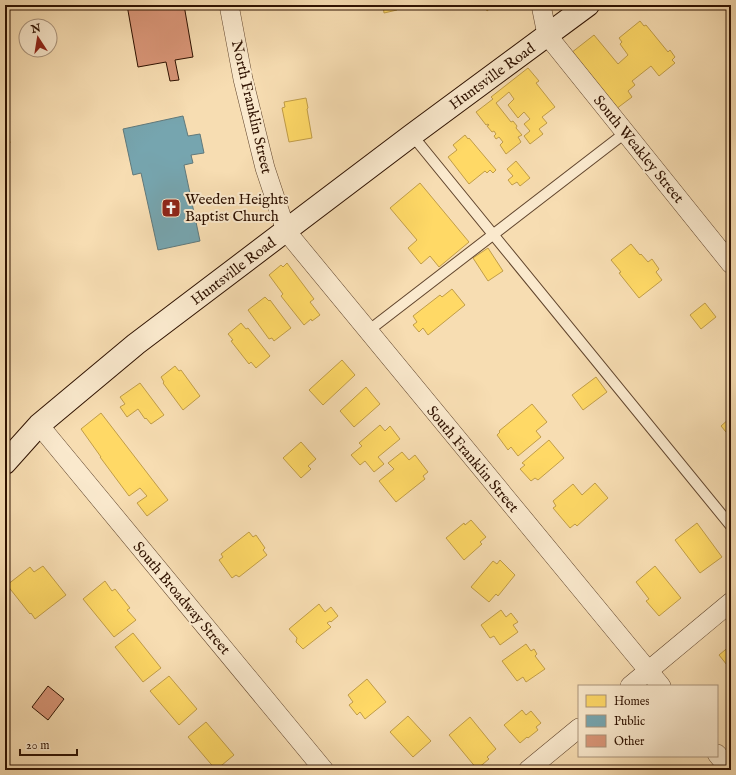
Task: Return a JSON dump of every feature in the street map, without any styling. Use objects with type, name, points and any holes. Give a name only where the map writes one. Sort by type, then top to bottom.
[{"type":"main road","name":"Huntsville Road","points":[[5,463],[39,425],[136,344],[412,135],[588,5]]},
{"type":"street","name":"North Franklin Street","points":[[229,5],[243,79],[265,168],[286,231]]},
{"type":"street","points":[[541,5],[547,35]]},
{"type":"street","name":"South Weakley Street","points":[[547,35],[731,264]]},
{"type":"street","name":"South Franklin Street","points":[[286,231],[660,685]]},
{"type":"street","name":"South Broadway Street","points":[[39,425],[324,770]]},
{"type":"street","points":[[631,685],[731,602]]},
{"type":"street","points":[[528,770],[578,729]]},
{"type":"street","points":[[718,755],[730,770]]},
{"type":"lane","points":[[368,331],[626,133]]},
{"type":"lane","points":[[412,135],[731,526]]},
{"type":"building: Homes","points":[[383,5],[396,5],[397,10],[384,13]]},
{"type":"building: Homes","points":[[485,5],[494,5],[487,11]]},
{"type":"building: Homes","points":[[640,21],[644,26],[646,25],[668,52],[670,50],[675,57],[672,60],[675,63],[659,76],[651,66],[632,81],[635,85],[628,91],[632,97],[616,109],[571,53],[594,35],[618,64],[628,55],[620,44],[622,42],[619,38]]},
{"type":"building: Homes","points":[[528,68],[539,81],[536,83],[555,107],[542,117],[547,123],[539,129],[543,134],[530,144],[524,136],[530,131],[524,124],[530,119],[524,112],[518,118],[508,105],[514,99],[509,92],[496,103],[511,122],[513,121],[517,126],[516,128],[522,135],[518,137],[521,142],[506,154],[500,145],[503,142],[499,137],[496,139],[494,136],[496,134],[494,131],[492,132],[487,126],[489,125],[486,125],[476,112],[493,99],[491,97]]},
{"type":"building: Homes","points":[[306,98],[312,138],[289,142],[282,108],[285,107],[284,102]]},
{"type":"building: Homes","points":[[5,118],[10,143],[5,144]]},
{"type":"building: Homes","points":[[465,135],[496,170],[493,173],[490,170],[487,173],[485,171],[469,184],[448,157],[457,150],[453,145]]},
{"type":"building: Homes","points":[[516,161],[530,178],[520,186],[517,182],[512,185],[508,180],[513,176],[507,169]]},
{"type":"building: Homes","points":[[420,183],[469,242],[439,267],[430,256],[421,264],[408,248],[417,240],[390,208]]},
{"type":"building: Homes","points":[[631,244],[648,262],[652,259],[659,269],[656,272],[662,280],[639,298],[619,273],[621,272],[611,260]]},
{"type":"building: Homes","points":[[488,248],[503,271],[488,281],[473,258]]},
{"type":"building: Homes","points":[[287,263],[314,299],[310,302],[320,315],[312,321],[311,319],[304,325],[281,296],[283,294],[269,275],[281,265],[283,267]]},
{"type":"building: Homes","points":[[452,289],[465,305],[428,335],[423,328],[419,332],[413,325],[417,322],[413,316],[440,295],[442,297]]},
{"type":"building: Homes","points":[[265,297],[269,301],[270,300],[291,328],[274,341],[272,338],[269,339],[248,310]]},
{"type":"building: Homes","points":[[705,303],[716,317],[701,329],[690,315]]},
{"type":"building: Homes","points":[[241,323],[246,329],[248,328],[270,356],[256,368],[251,362],[249,364],[231,341],[233,340],[228,334]]},
{"type":"building: Homes","points":[[342,360],[355,375],[323,405],[309,390]]},
{"type":"building: Homes","points":[[175,366],[179,371],[181,370],[200,396],[183,410],[163,383],[164,382],[161,377]]},
{"type":"building: Homes","points":[[596,377],[607,392],[583,410],[572,395]]},
{"type":"building: Homes","points":[[140,383],[164,415],[151,424],[146,418],[145,419],[138,409],[127,417],[120,407],[125,404],[120,397]]},
{"type":"building: Homes","points":[[366,387],[380,404],[354,427],[340,411]]},
{"type":"building: Homes","points":[[532,404],[547,422],[536,431],[541,437],[518,456],[511,447],[508,450],[497,435],[500,432],[499,431]]},
{"type":"building: Homes","points":[[101,413],[168,500],[147,516],[137,503],[147,496],[140,488],[129,496],[81,429]]},
{"type":"building: Homes","points":[[731,416],[731,438],[721,426]]},
{"type":"building: Homes","points":[[380,425],[385,431],[390,426],[400,439],[378,457],[384,464],[374,472],[365,461],[360,465],[351,455],[362,446],[359,443]]},
{"type":"building: Homes","points":[[549,440],[564,458],[538,480],[535,478],[531,481],[520,469],[525,465],[522,463]]},
{"type":"building: Homes","points":[[301,442],[316,459],[308,466],[311,469],[301,478],[283,458]]},
{"type":"building: Homes","points":[[402,452],[409,460],[415,455],[428,472],[423,476],[425,479],[396,502],[379,481],[394,469],[388,463]]},
{"type":"building: Homes","points":[[595,483],[608,498],[577,526],[575,524],[570,528],[553,508],[556,506],[553,501],[573,484],[582,495]]},
{"type":"building: Homes","points":[[471,520],[486,537],[480,542],[482,544],[464,560],[446,538],[464,523],[465,525]]},
{"type":"building: Homes","points":[[697,523],[722,557],[700,573],[675,540]]},
{"type":"building: Homes","points":[[249,532],[253,537],[256,535],[265,548],[263,550],[267,555],[239,577],[236,575],[232,578],[219,560],[223,557],[221,554]]},
{"type":"building: Homes","points":[[500,560],[515,575],[498,596],[496,594],[489,602],[471,587],[493,561],[497,564]]},
{"type":"building: Homes","points":[[43,566],[66,595],[35,619],[7,585],[30,567],[34,572]]},
{"type":"building: Homes","points":[[655,566],[681,598],[659,616],[646,601],[649,599],[636,582]]},
{"type":"building: Homes","points":[[105,581],[112,591],[115,589],[130,608],[127,610],[136,620],[114,637],[83,599]]},
{"type":"building: Homes","points":[[319,604],[325,612],[331,607],[338,616],[331,622],[330,621],[327,623],[331,627],[303,649],[296,642],[297,638],[289,629]]},
{"type":"building: Homes","points":[[501,610],[506,617],[511,613],[518,622],[513,625],[518,632],[500,645],[494,636],[490,638],[481,625]]},
{"type":"building: Homes","points":[[133,633],[161,668],[143,682],[115,647]]},
{"type":"building: Homes","points":[[526,644],[531,651],[534,649],[537,654],[535,656],[545,669],[526,682],[523,677],[517,681],[502,661]]},
{"type":"building: Homes","points":[[731,645],[731,670],[719,655]]},
{"type":"building: Homes","points":[[169,676],[197,709],[179,725],[150,691]]},
{"type":"building: Homes","points":[[367,679],[386,702],[365,719],[360,712],[357,715],[349,705],[353,702],[348,695]]},
{"type":"building: Homes","points":[[522,710],[526,715],[531,711],[541,723],[536,727],[538,730],[520,743],[504,725]]},
{"type":"building: Homes","points":[[408,716],[431,741],[413,757],[390,732]]},
{"type":"building: Homes","points":[[470,717],[496,749],[487,757],[489,759],[477,769],[449,735]]},
{"type":"building: Homes","points":[[206,722],[234,755],[216,770],[188,737]]},
{"type":"building: Public","name":"Weeden Heights Baptist Church","points":[[183,116],[188,136],[200,134],[204,153],[191,155],[193,163],[184,165],[200,241],[158,250],[141,173],[133,175],[123,129]]},
{"type":"building: Other","points":[[127,5],[184,5],[193,57],[175,60],[179,80],[170,81],[166,62],[138,67]]},
{"type":"building: Other","points":[[48,686],[64,699],[48,720],[32,707]]},
{"type":"place","name":"Weeden Heights Baptist Church","points":[[171,208]]}]
